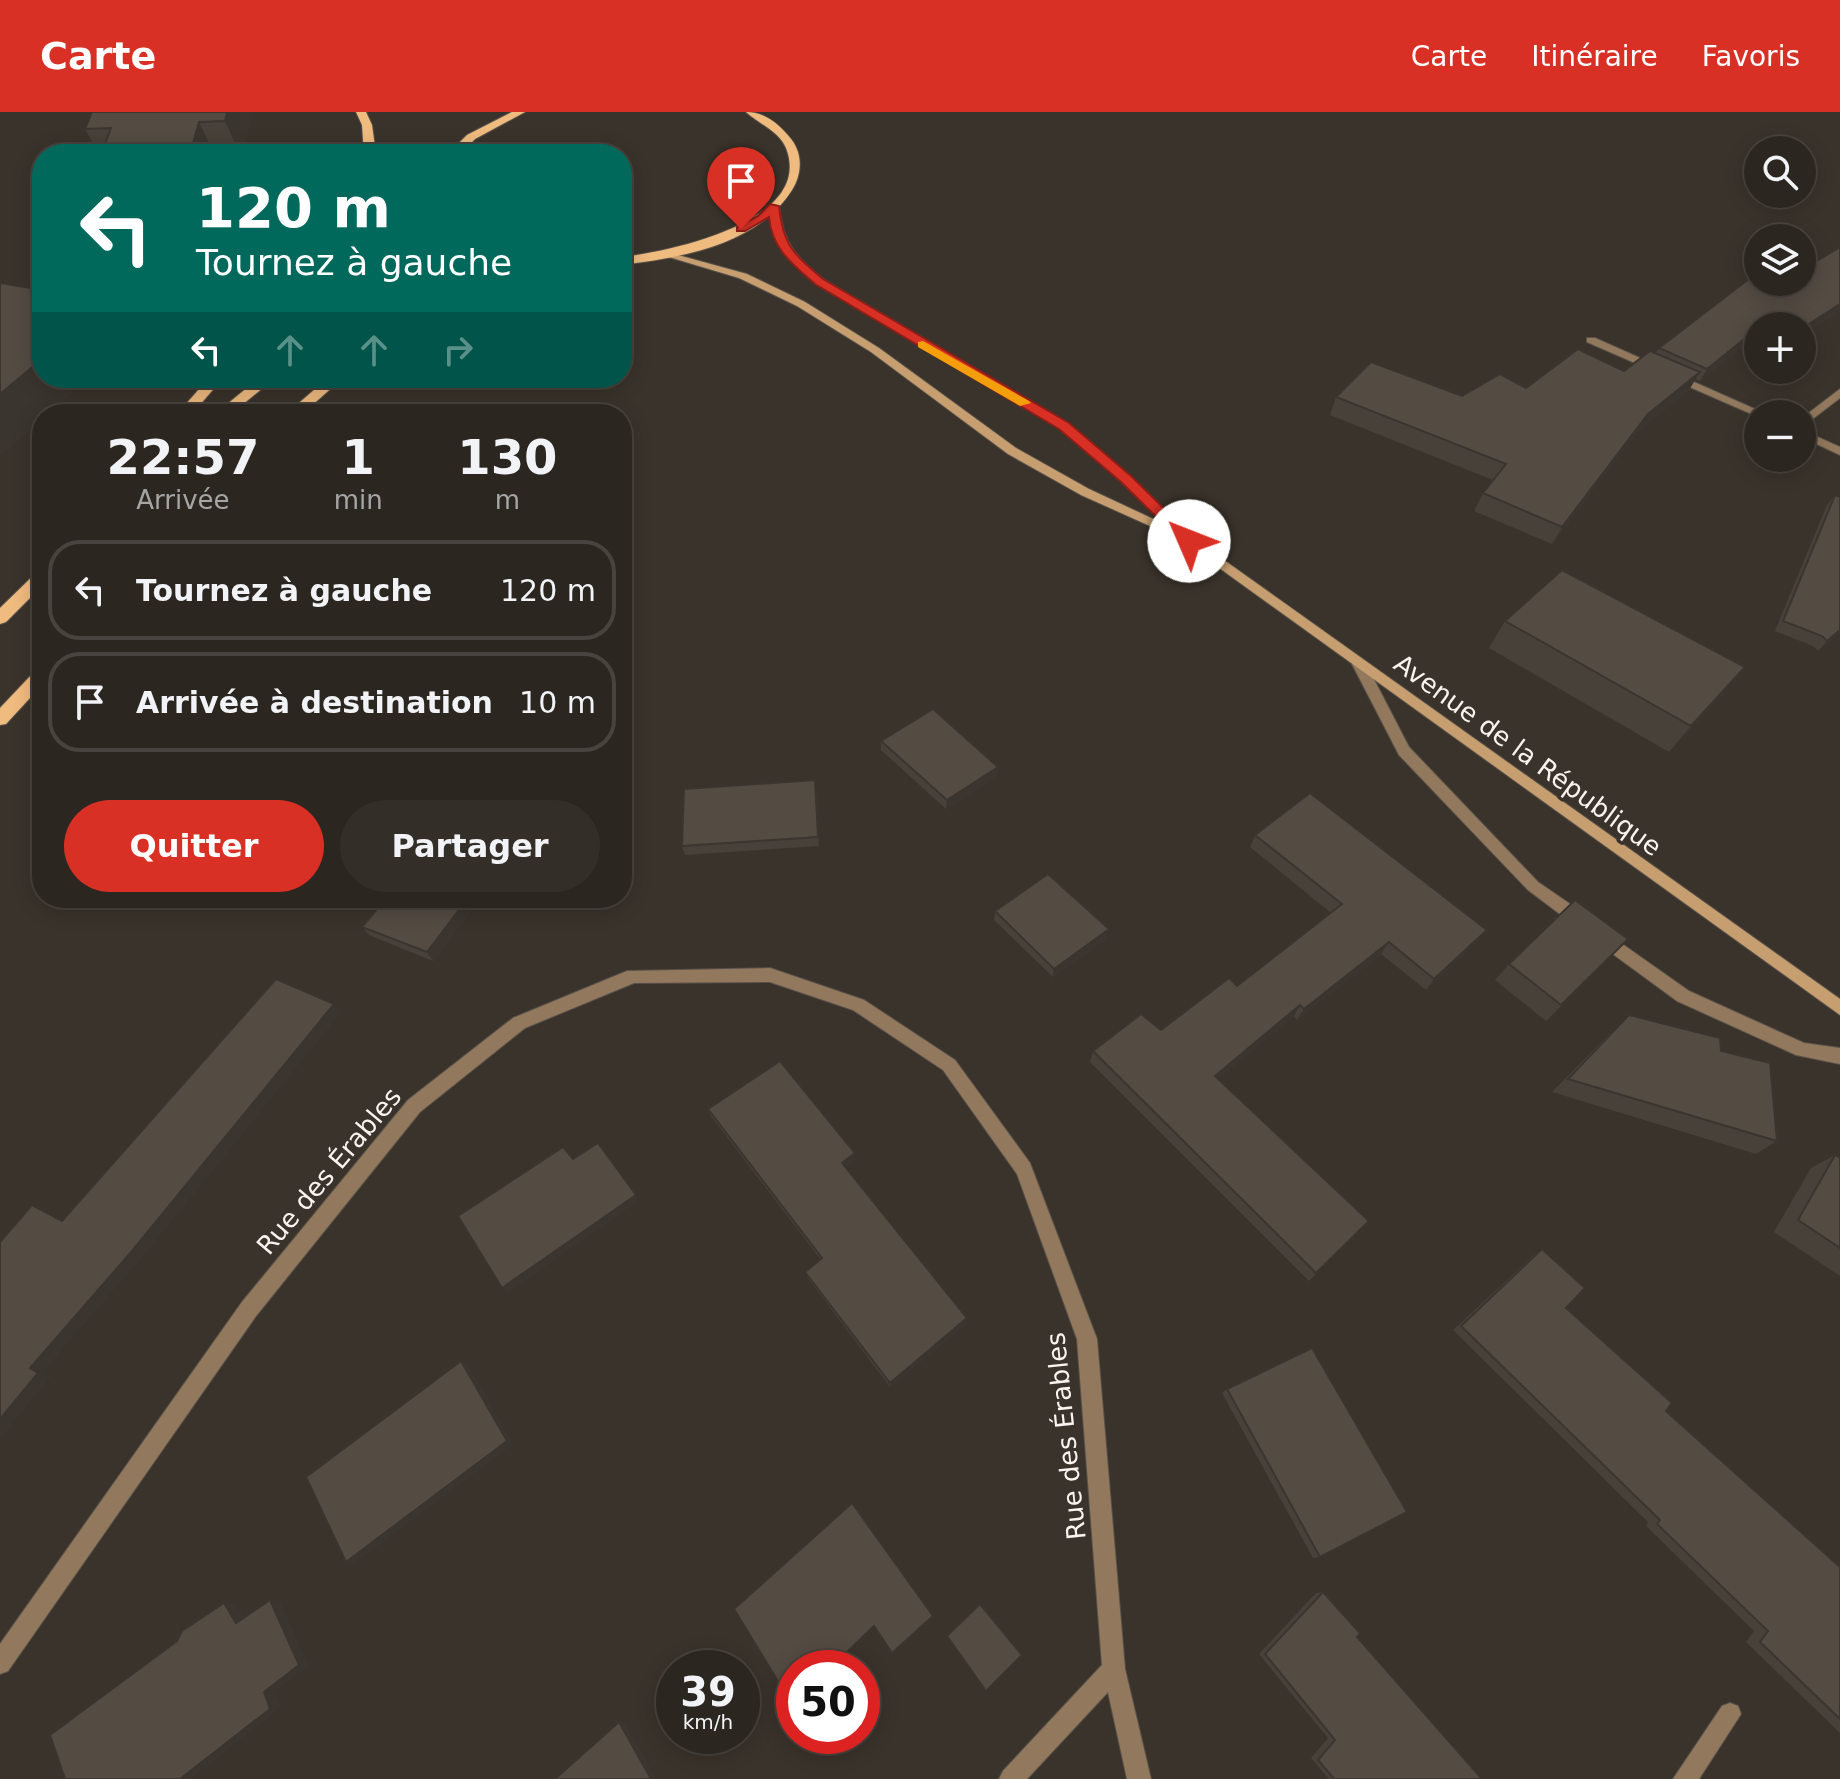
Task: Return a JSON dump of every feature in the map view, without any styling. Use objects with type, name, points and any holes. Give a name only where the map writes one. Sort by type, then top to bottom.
[{"type":"main road","points":[[361,112],[367,125],[369,144]]},
{"type":"main road","points":[[464,144],[471,137],[520,112]]},
{"type":"main road","points":[[632,260],[667,255],[720,240],[761,218],[787,193],[797,167],[791,143],[774,117],[751,112]]},
{"type":"main road","points":[[471,137],[480,118]]},
{"type":"main road","name":"Avenue de la République","points":[[774,206],[776,232],[788,255],[819,281],[1064,426],[1126,479],[1189,541],[1840,1008]]},
{"type":"main road","name":"Avenue de la République","points":[[667,255],[743,276],[801,304],[875,350],[1012,451],[1085,492],[1189,541]]},
{"type":"main road","points":[[193,404],[207,388]]},
{"type":"main road","points":[[235,404],[255,388]]},
{"type":"main road","points":[[305,404],[324,388]]},
{"type":"main road","points":[[0,618],[32,587]]},
{"type":"main road","points":[[0,719],[32,685]]},
{"type":"street","points":[[1591,340],[1744,407]]},
{"type":"street","points":[[1816,412],[1840,392]]},
{"type":"street","points":[[1816,440],[1840,451]]},
{"type":"street","points":[[1359,664],[1404,751],[1533,886],[1683,996],[1802,1050],[1840,1056]]},
{"type":"street","name":"Rue des Érables","points":[[0,1663],[249,1309],[414,1106],[519,1023],[633,976],[770,975],[858,1005],[949,1065],[1024,1169],[1087,1339],[1114,1669],[1139,1779]]},
{"type":"street","points":[[1011,1779],[1114,1669]]},
{"type":"street","points":[[1685,1779],[1730,1714]]},
{"type":"building","points":[[92,112],[227,112],[225,121],[199,122],[193,144],[105,144],[111,128],[85,129]]},
{"type":"building","points":[[1840,247],[1840,304],[1816,319],[1816,312],[1744,312],[1744,339],[1707,369],[1659,348],[1744,283],[1744,296],[1816,296],[1816,262]]},
{"type":"building","points":[[0,283],[32,288],[32,367],[0,394]]},
{"type":"building","points":[[1578,349],[1624,371],[1650,351],[1700,372],[1648,414],[1562,527],[1483,493],[1506,464],[1336,397],[1371,362],[1462,396],[1500,374],[1526,388]]},
{"type":"building","points":[[1835,495],[1840,497],[1840,630],[1827,641],[1822,636],[1783,621]]},
{"type":"building","points":[[1562,570],[1745,667],[1691,726],[1505,621]]},
{"type":"building","points":[[933,709],[998,767],[947,800],[881,741]]},
{"type":"building","points":[[815,780],[818,837],[682,846],[684,789]]},
{"type":"building","points":[[1310,793],[1487,930],[1434,979],[1389,942],[1304,1009],[1300,1005],[1215,1076],[1369,1221],[1316,1273],[1093,1051],[1141,1014],[1161,1030],[1229,978],[1237,986],[1342,904],[1255,835]]},
{"type":"building","points":[[1048,874],[1109,929],[1054,969],[995,911]]},
{"type":"building","points":[[1575,900],[1628,939],[1561,1005],[1509,964]]},
{"type":"building","points":[[378,908],[460,908],[427,952],[362,927]]},
{"type":"building","points":[[276,979],[334,1004],[132,1251],[30,1368],[38,1373],[0,1419],[0,1242],[32,1205],[62,1221]]},
{"type":"building","points":[[1629,1015],[1720,1038],[1721,1051],[1770,1063],[1777,1141],[1568,1079]]},
{"type":"building","points":[[780,1061],[855,1153],[842,1163],[967,1318],[890,1383],[805,1272],[822,1258],[708,1109]]},
{"type":"building","points":[[598,1143],[636,1195],[502,1288],[458,1216],[563,1147],[573,1159]]},
{"type":"building","points":[[1835,1155],[1840,1158],[1840,1248],[1798,1220]]},
{"type":"building","points":[[1542,1249],[1585,1288],[1566,1308],[1672,1403],[1666,1411],[1840,1567],[1840,1719],[1760,1642],[1768,1631],[1657,1524],[1660,1520],[1461,1326]]},
{"type":"building","points":[[1312,1348],[1407,1512],[1320,1557],[1227,1389]]},
{"type":"building","points":[[461,1361],[507,1441],[346,1562],[306,1477]]},
{"type":"building","points":[[852,1503],[933,1616],[892,1653],[874,1626],[849,1650],[776,1650],[776,1678],[734,1609]]},
{"type":"building","points":[[1323,1592],[1360,1633],[1357,1637],[1482,1779],[1334,1779],[1318,1760],[1335,1740],[1265,1654]]},
{"type":"building","points":[[270,1600],[299,1665],[264,1692],[270,1709],[180,1779],[65,1779],[50,1735],[177,1641],[182,1631],[224,1603],[236,1623]]},
{"type":"building","points":[[980,1604],[1022,1655],[986,1691],[947,1636]]},
{"type":"building","points":[[619,1722],[651,1779],[555,1779]]},
{"type":"slow traffic","points":[[923,345],[1024,403]]},
{"type":"route","points":[[741,229],[761,218],[774,206],[776,232],[788,255],[819,281],[1064,426],[1126,479],[1189,541]]}]
